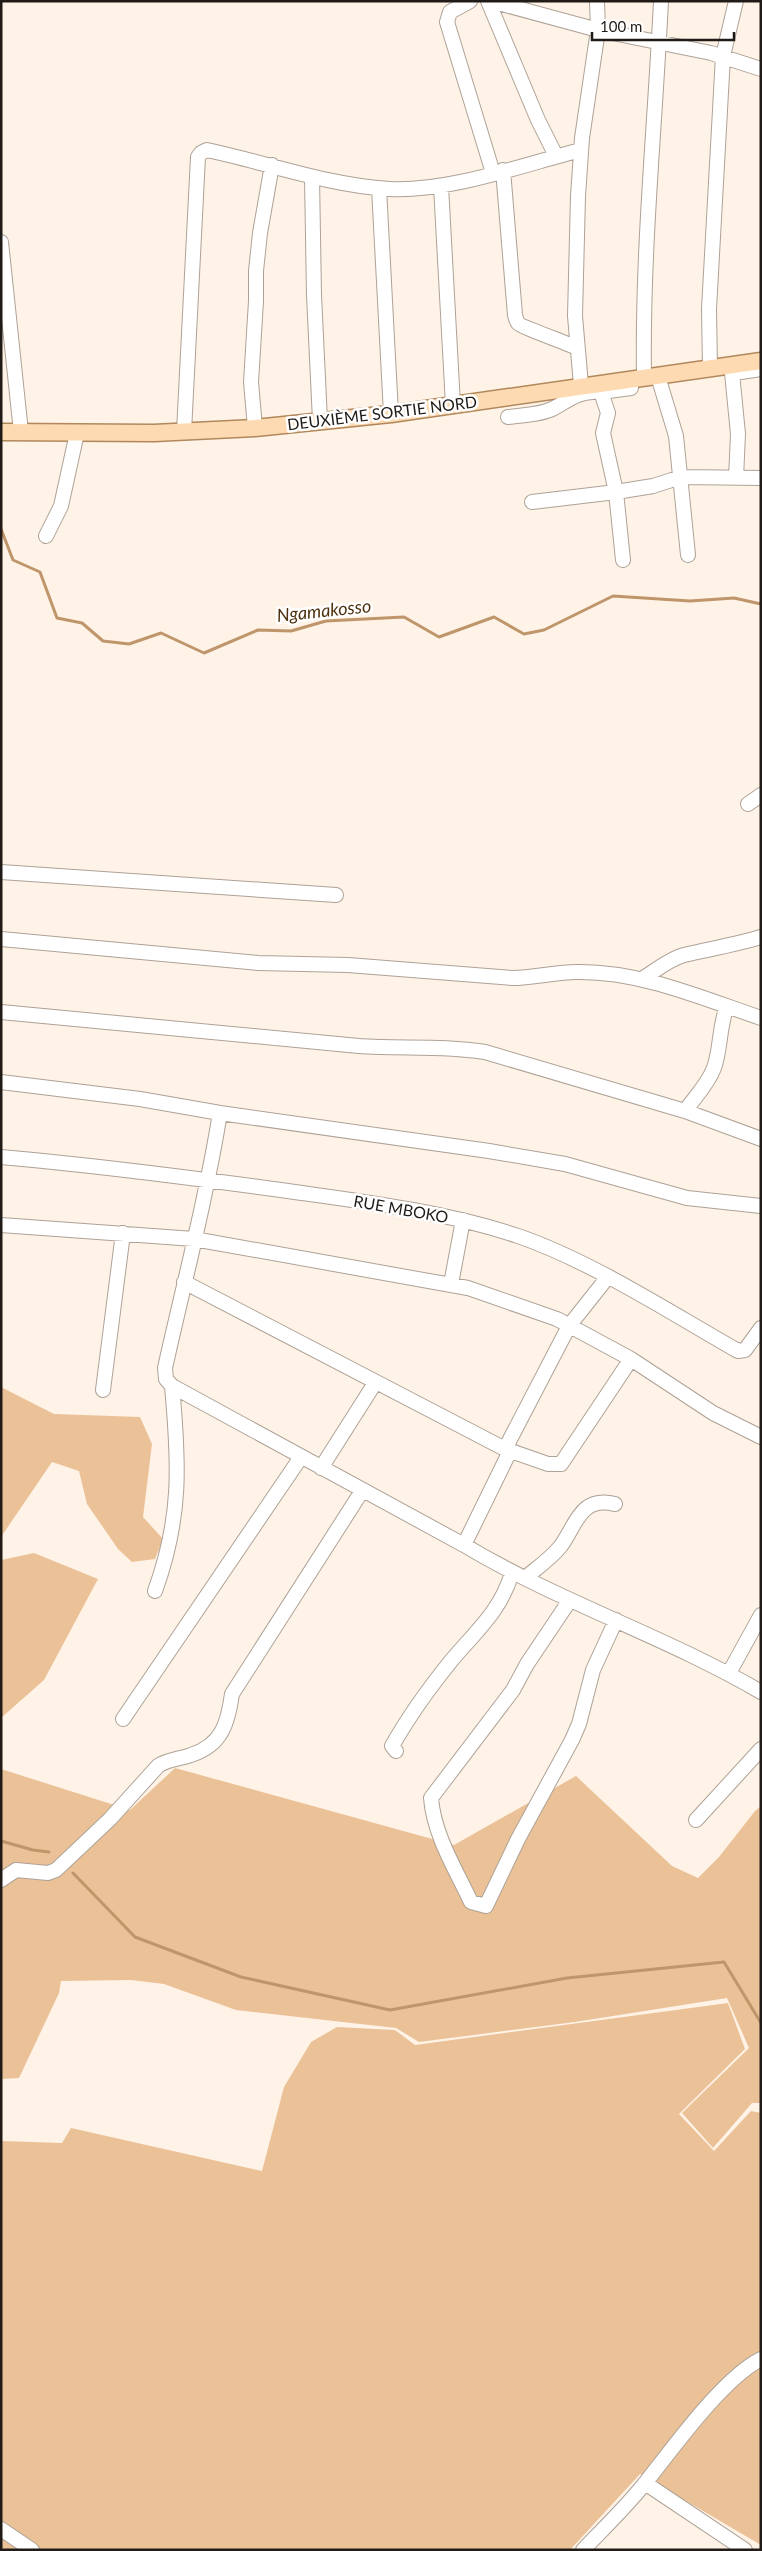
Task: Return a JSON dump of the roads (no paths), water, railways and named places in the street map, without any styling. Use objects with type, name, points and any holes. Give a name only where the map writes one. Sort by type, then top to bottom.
[{"type":"main road","name":"DEUXIÈME SORTIE NORD","points":[[1,432],[184,432],[255,428],[391,414],[581,385],[761,361]]},
{"type":"street","points":[[470,1],[450,12],[447,22],[498,171],[514,315],[518,323],[526,328],[549,334],[577,348]]},
{"type":"street","points":[[556,156],[538,120],[490,1],[529,6],[598,30],[723,56],[761,69]]},
{"type":"street","points":[[581,385],[575,316],[581,150],[598,30],[597,1]]},
{"type":"street","points":[[644,377],[643,315],[649,181],[661,1]]},
{"type":"street","points":[[710,367],[709,309],[723,56],[736,1]]},
{"type":"street","points":[[184,432],[198,157],[201,153],[207,150],[312,177],[345,184],[379,188],[441,186],[581,150]]},
{"type":"street","points":[[255,428],[251,382],[256,270],[260,233],[272,166]]},
{"type":"street","points":[[312,177],[314,295],[320,421]]},
{"type":"street","points":[[441,186],[453,405]]},
{"type":"street","points":[[379,188],[391,414]]},
{"type":"street","points":[[1,242],[21,432]]},
{"type":"street","points":[[508,417],[551,410],[570,398],[586,392],[601,392],[761,369]]},
{"type":"street","points":[[732,373],[738,434],[736,478]]},
{"type":"street","points":[[660,383],[676,436],[688,554]]},
{"type":"street","points":[[601,392],[608,413],[603,433],[616,492],[623,560]]},
{"type":"street","points":[[46,536],[61,506],[77,433]]},
{"type":"street","points":[[532,502],[653,486],[681,477],[761,478]]},
{"type":"street","points":[[748,804],[761,795]]},
{"type":"street","points":[[1,872],[336,895]]},
{"type":"street","points":[[642,979],[670,961],[684,955],[697,954],[761,936]]},
{"type":"street","points":[[1,939],[258,963],[348,965],[512,978],[533,978],[576,972],[642,979],[761,1018]]},
{"type":"street","points":[[685,1111],[707,1082],[714,1068],[721,1023],[727,1006]]},
{"type":"street","points":[[1,1012],[369,1047],[398,1049],[455,1047],[485,1052],[685,1111],[761,1139]]},
{"type":"street","points":[[1,1082],[140,1099],[220,1113],[565,1164],[687,1198],[761,1206]]},
{"type":"street","points":[[220,1113],[209,1180],[165,1368],[166,1379],[172,1386],[518,1576],[729,1673],[761,1692]]},
{"type":"street","name":"RUE MBOKO","points":[[1,1157],[209,1180],[345,1199],[464,1220],[519,1236],[607,1278],[738,1351],[745,1350],[761,1328]]},
{"type":"street","points":[[451,1284],[464,1220]]},
{"type":"street","points":[[1,1226],[194,1239],[451,1284],[482,1292],[557,1319],[631,1358],[713,1413],[761,1437]]},
{"type":"street","points":[[103,1390],[123,1233]]},
{"type":"street","points":[[464,1545],[569,1326],[607,1278]]},
{"type":"street","points":[[184,1282],[375,1383],[508,1450],[548,1464],[561,1464],[631,1358]]},
{"type":"street","points":[[321,1468],[375,1383]]},
{"type":"street","points":[[155,1591],[166,1556],[178,1497],[172,1386]]},
{"type":"street","points":[[123,1719],[301,1457]]},
{"type":"street","points":[[1,1880],[16,1870],[48,1874],[56,1870],[110,1819],[158,1766],[165,1761],[192,1755],[214,1743],[222,1734],[228,1720],[232,1694],[362,1491]]},
{"type":"street","points":[[396,1751],[392,1746],[400,1731],[447,1666],[496,1610],[518,1576],[559,1547],[574,1522],[586,1508],[603,1501],[615,1504]]},
{"type":"street","points":[[570,1600],[527,1664],[514,1690],[431,1798],[433,1818],[439,1835],[471,1902],[486,1906],[518,1839],[572,1740],[579,1724],[593,1670],[616,1620]]},
{"type":"street","points":[[729,1673],[761,1615]]},
{"type":"street","points":[[696,1820],[761,1749]]},
{"type":"street","points":[[583,2550],[645,2483],[742,2371],[761,2359]]},
{"type":"street","points":[[645,2483],[745,2550]]},
{"type":"street","points":[[1,2529],[32,2550]]},
{"type":"waterway","name":"Ngamakosso","points":[[1,529],[13,560],[40,572],[57,618],[82,623],[103,641],[129,644],[161,633],[204,653],[258,630],[291,631],[326,621],[404,617],[439,637],[494,617],[524,634],[544,630],[613,596],[690,601],[734,598],[761,604]]},
{"type":"waterway","points":[[1,1841],[33,1850],[49,1852]]},
{"type":"waterway","points":[[73,1873],[135,1937],[241,1977],[390,2010],[567,1978],[724,1962],[761,2023]]}]
